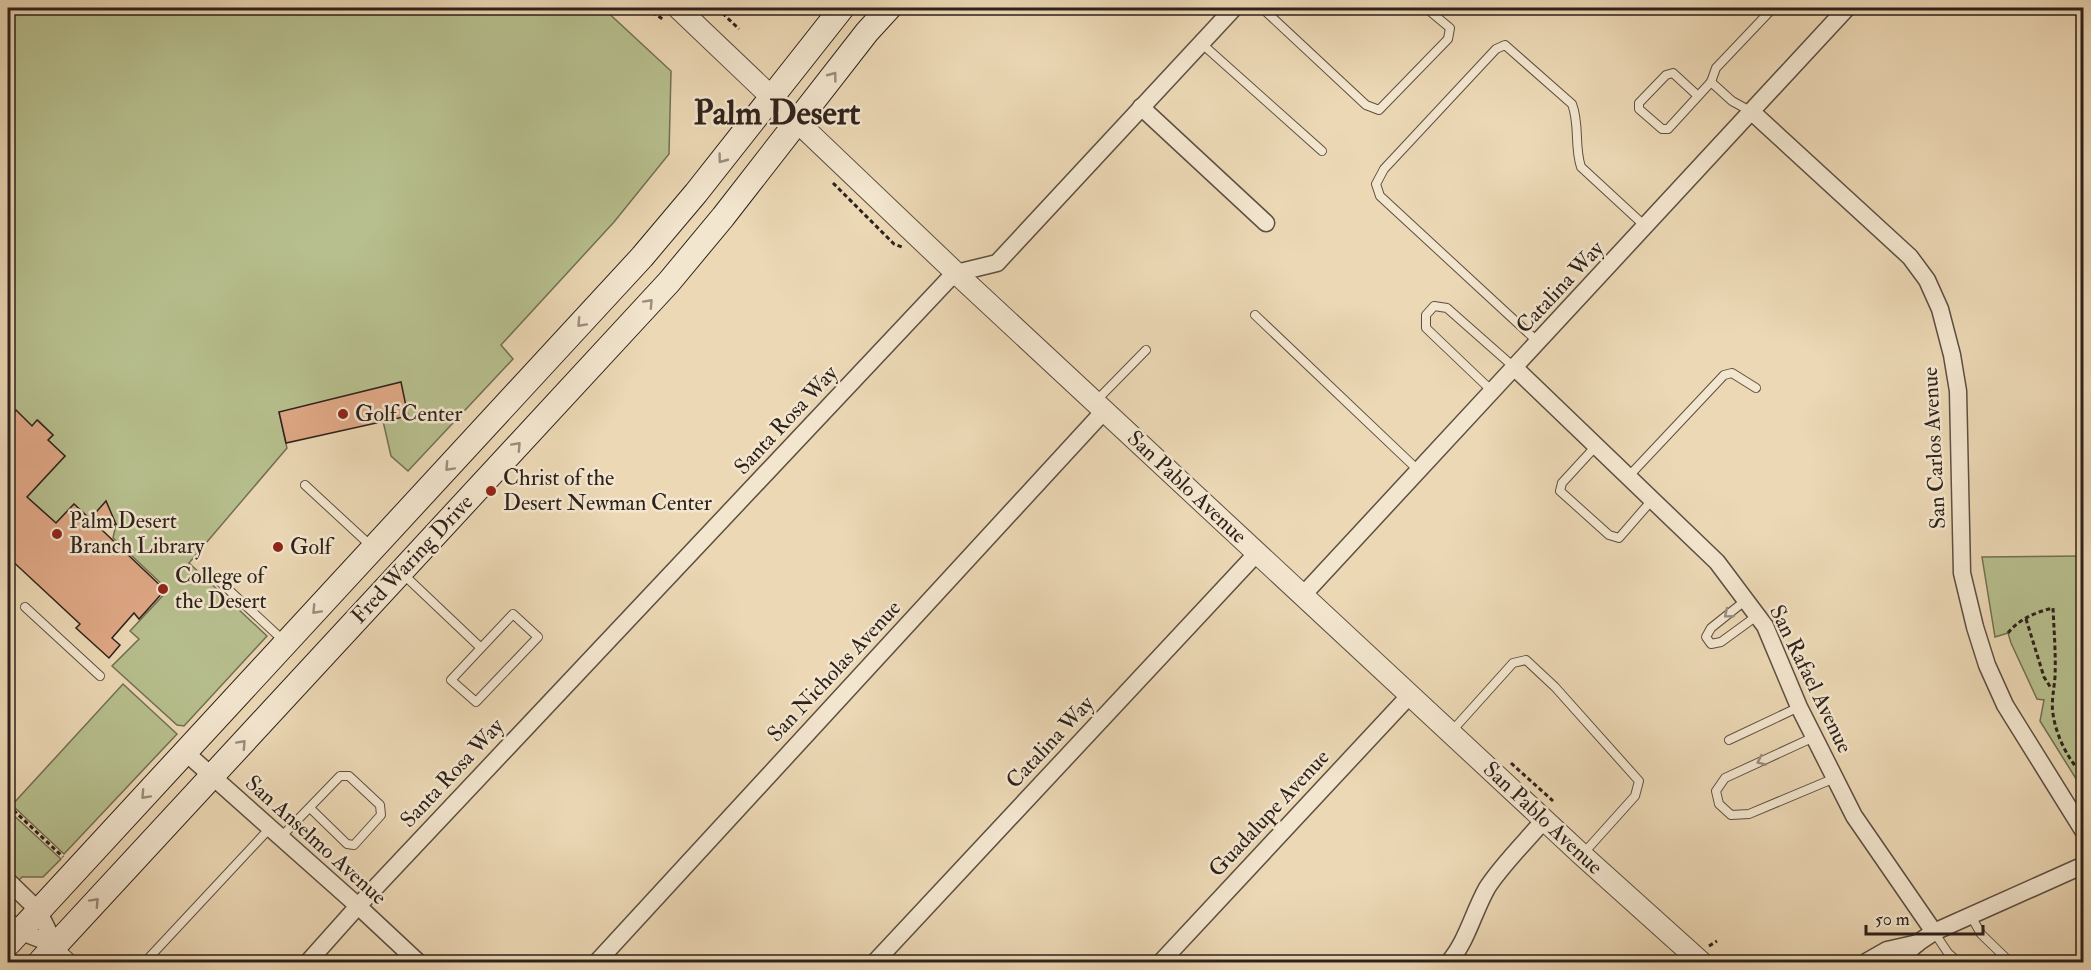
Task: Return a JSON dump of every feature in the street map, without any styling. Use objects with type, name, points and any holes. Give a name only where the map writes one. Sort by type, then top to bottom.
[{"type":"main road","name":"Fred Waring Drive","points":[[11,932],[38,910],[642,257],[696,193],[842,8]]},
{"type":"main road","name":"Fred Waring Drive","points":[[47,954],[669,282],[711,233],[867,32],[889,8]]},
{"type":"street","name":"San Pablo Avenue","points":[[678,8],[956,273],[1450,733],[1701,963]]},
{"type":"street","points":[[956,273],[997,263],[1234,8]]},
{"type":"street","name":"Catalina Way","points":[[1303,595],[1539,343],[1847,8]]},
{"type":"street","points":[[1142,107],[1266,223]]},
{"type":"street","name":"San Carlos Avenue","points":[[1752,112],[1910,257],[1927,280],[1940,309],[1952,355],[1958,391],[1962,573],[1975,627],[1987,665],[2005,705],[2084,831]]},
{"type":"street","name":"Santa Rosa Way","points":[[308,963],[357,906],[956,273]]},
{"type":"street","name":"San Rafael Avenue","points":[[1515,368],[1717,562],[1758,615],[1765,626],[1799,707],[1854,816],[1934,932]]},
{"type":"street","name":"San Nicholas Avenue","points":[[597,963],[1100,406]]},
{"type":"street","name":"Catalina Way","points":[[875,963],[1257,553]]},
{"type":"street","name":"Guadalupe Avenue","points":[[1161,963],[1410,695]]},
{"type":"street","name":"San Anselmo Avenue","points":[[185,752],[418,963]]},
{"type":"street","points":[[1449,963],[1459,950],[1472,917],[1489,886],[1544,820]]},
{"type":"street","points":[[1896,963],[1918,942],[1934,932],[2084,865]]},
{"type":"street","points":[[8,881],[38,910],[47,954]]},
{"type":"street","points":[[11,932],[47,954]]},
{"type":"street","points":[[1866,963],[1887,950],[1918,942]]},
{"type":"lane","points":[[1262,8],[1366,105],[1379,110],[1448,39],[1450,28],[1426,8]]},
{"type":"lane","points":[[1698,96],[1673,73],[1666,75],[1659,82],[1640,103],[1639,109],[1662,129],[1668,129],[1698,96],[1711,81],[1716,68],[1773,8]]},
{"type":"lane","points":[[1201,43],[1322,151]]},
{"type":"lane","points":[[1539,343],[1380,196],[1376,184],[1384,169],[1496,49],[1505,45],[1572,104],[1576,114],[1578,158],[1581,166],[1646,227]]},
{"type":"lane","points":[[1711,81],[1732,100],[1752,112]]},
{"type":"lane","points":[[1493,392],[1426,328],[1425,315],[1434,306],[1447,308],[1515,368]]},
{"type":"lane","points":[[1255,315],[1419,471]]},
{"type":"lane","points":[[1100,406],[1146,350]]},
{"type":"lane","points":[[1628,477],[1724,375],[1732,374],[1756,388]]},
{"type":"lane","points":[[1596,446],[1562,483],[1560,491],[1609,536],[1619,537],[1652,500]]},
{"type":"lane","points":[[305,485],[373,549]]},
{"type":"lane","points":[[401,571],[481,648]]},
{"type":"lane","points":[[217,579],[286,643]]},
{"type":"lane","points":[[1746,600],[1711,628],[1706,637],[1711,644],[1721,642],[1758,615]]},
{"type":"lane","points":[[25,607],[100,676]]},
{"type":"lane","points":[[513,614],[538,637],[476,702],[451,680],[481,648],[513,614]]},
{"type":"lane","points":[[1450,733],[1513,663],[1526,660],[1555,687],[1639,781],[1635,796],[1582,855]]},
{"type":"lane","points":[[1729,740],[1799,707]]},
{"type":"lane","points":[[1814,737],[1725,778],[1716,791],[1719,804],[1731,815],[1749,814],[1835,778]]},
{"type":"lane","points":[[145,963],[275,832],[310,808],[340,776],[349,776],[380,805],[381,815],[354,844],[347,844],[310,808]]},
{"type":"lane","points":[[1971,916],[1981,933],[2010,963]]},
{"type":"lane","points":[[1934,932],[1958,963]]},
{"type":"lane","points":[[47,954],[75,963]]},
{"type":"path","points":[[717,8],[739,29]]},
{"type":"path","points":[[2008,633],[2017,622],[2040,611],[2053,608],[2055,678],[2052,690],[2053,716],[2076,768],[2084,776]]},
{"type":"path","points":[[2026,619],[2044,677],[2052,690]]},
{"type":"path","points":[[8,805],[65,859]]},
{"type":"green space","name":"College of the Desert","points":[[10,8],[603,8],[671,71],[669,154],[614,222],[501,345],[513,359],[408,471],[391,456],[383,421],[279,412],[287,448],[189,563],[267,636],[184,726],[177,725],[112,666],[139,639],[130,631],[168,590],[113,538],[116,524],[94,523],[74,504],[56,523],[27,497],[65,456],[48,440],[53,435],[38,420],[32,426],[16,411],[8,420],[8,11]]},
{"type":"green space","points":[[2084,556],[2083,790],[2040,721],[2044,700],[2037,699],[2008,633],[1995,637],[1982,557]]},
{"type":"green space","points":[[123,684],[177,734],[64,854],[12,805]]},
{"type":"green space","points":[[8,810],[61,859],[43,877],[22,877],[19,880],[8,869]]},
{"type":"building","name":"Golf Center","points":[[401,382],[408,416],[286,443],[279,412]]},
{"type":"building","name":"Palm Desert Branch Library","points":[[16,410],[32,426],[37,420],[53,435],[48,440],[65,456],[27,497],[56,523],[74,504],[90,519],[106,501],[116,524],[102,530],[165,590],[139,619],[134,613],[112,638],[120,645],[109,658],[76,628],[80,624],[8,557],[8,420]]},
{"type":"place","name":"Golf Center","points":[[343,414]]},
{"type":"place","name":"Christ of the Desert Newman Center","points":[[491,491]]},
{"type":"place","name":"Palm Desert Branch Library","points":[[57,534]]},
{"type":"place","name":"Golf","points":[[278,547]]},
{"type":"place","name":"College of the Desert","points":[[163,589]]},
{"type":"district","name":"Palm Desert","points":[[777,113]]}]
